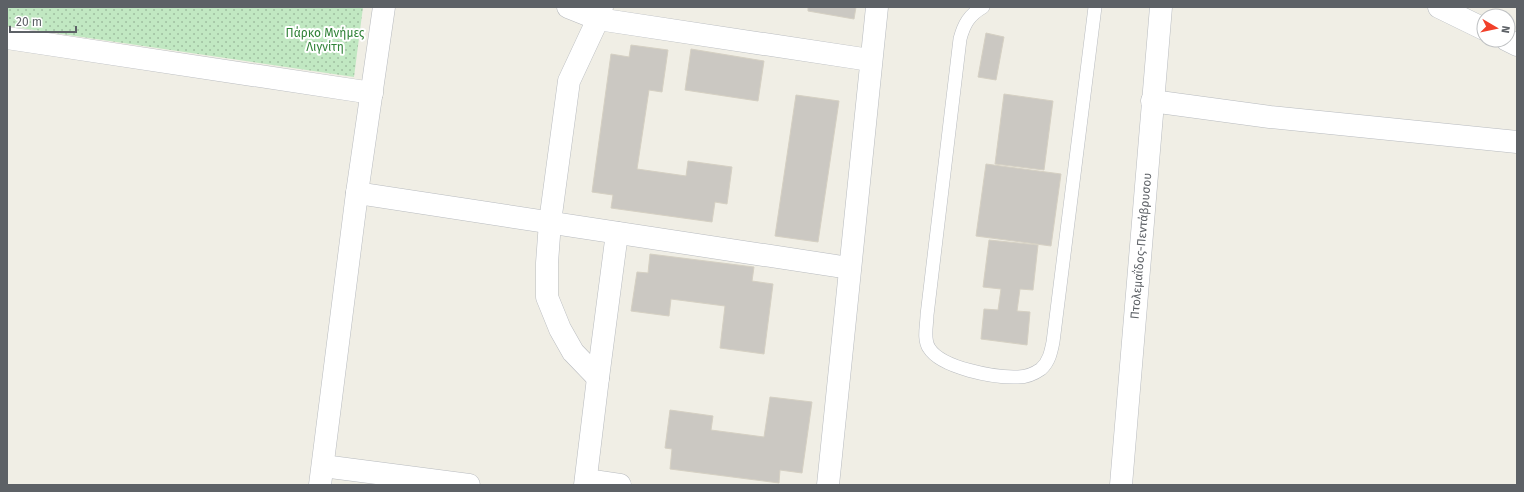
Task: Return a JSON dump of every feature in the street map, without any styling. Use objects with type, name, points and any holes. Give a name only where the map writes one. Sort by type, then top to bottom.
[{"type":"street","points":[[384,7],[357,193],[321,475],[469,485]]},
{"type":"street","points":[[568,7],[870,60]]},
{"type":"street","points":[[828,485],[876,7]]},
{"type":"street","name":"Πτολεμαΐδος-Πεντάβρυσου","points":[[1122,485],[1152,101],[1161,7]]},
{"type":"street","points":[[1439,7],[1476,25]]},
{"type":"street","points":[[598,378],[573,352],[560,329],[547,297],[547,263],[550,222],[569,81],[600,13]]},
{"type":"street","points":[[7,38],[372,93]]},
{"type":"street","points":[[1152,101],[1270,117],[1517,142]]},
{"type":"street","points":[[357,193],[849,268]]},
{"type":"street","points":[[617,233],[586,483],[620,485]]},
{"type":"lane","points":[[983,7],[970,17],[964,26],[960,39],[928,307],[926,341],[929,349],[947,363],[994,375],[1018,377],[1032,374],[1048,362],[1053,342],[1094,7]]},
{"type":"green space","name":"Πάρκο Μνήμες Λιγνίτη","points":[[7,7],[363,7],[354,77],[7,26]]},
{"type":"building","points":[[808,7],[856,7],[854,19],[808,11]]},
{"type":"building","points":[[986,33],[1004,37],[996,80],[978,77]]},
{"type":"building","points":[[631,45],[668,50],[662,92],[649,90],[637,169],[686,176],[688,161],[732,167],[727,204],[715,202],[712,222],[611,208],[613,195],[592,192],[611,54],[629,57]]},
{"type":"building","points":[[691,49],[764,61],[758,101],[685,90]]},
{"type":"building","points":[[1004,94],[1053,101],[1044,170],[995,164]]},
{"type":"building","points":[[796,95],[839,101],[818,242],[775,236]]},
{"type":"building","points":[[986,164],[1061,174],[1051,246],[976,236]]},
{"type":"building","points":[[989,240],[1038,245],[1033,290],[1020,289],[1017,311],[1030,312],[1027,345],[981,339],[984,309],[998,310],[1001,289],[983,287]]},
{"type":"building","points":[[650,254],[754,267],[752,281],[773,284],[764,354],[720,348],[725,306],[671,299],[669,316],[631,311],[637,272],[648,273]]},
{"type":"building","points":[[770,397],[812,402],[802,473],[780,470],[779,483],[670,469],[672,449],[665,448],[670,410],[713,416],[711,430],[764,437]]}]
